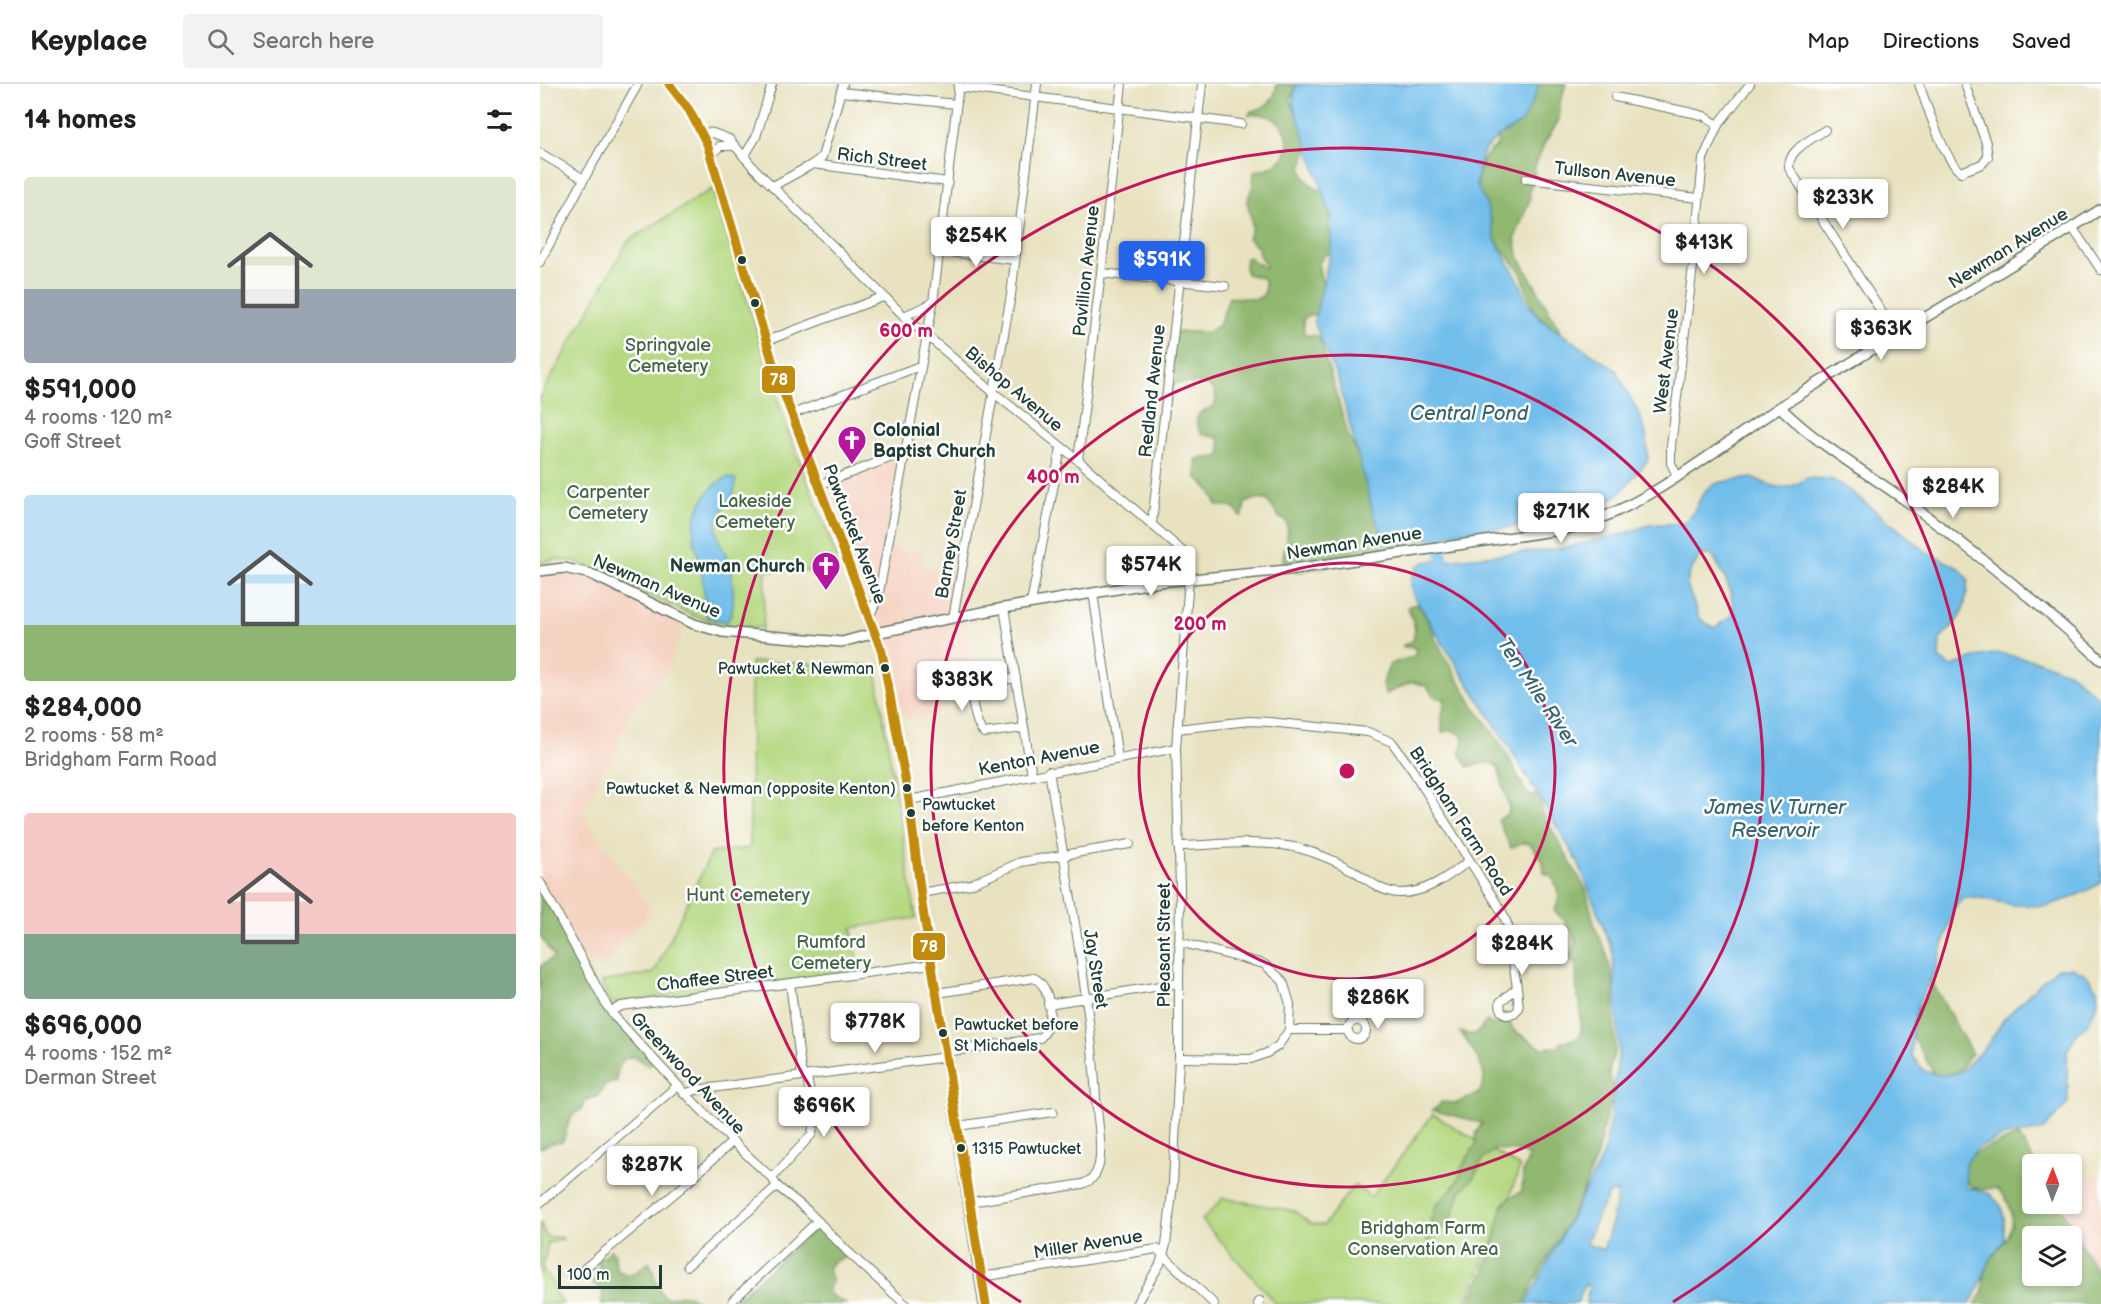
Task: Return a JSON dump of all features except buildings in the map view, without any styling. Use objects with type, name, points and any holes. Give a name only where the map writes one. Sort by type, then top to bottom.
[{"type":"main road","name":"Pawtucket Avenue","points":[[669,84],[693,115],[702,132],[766,341],[882,651],[909,800],[921,893],[985,1303]]},
{"type":"main road","name":"Newman Avenue","points":[[540,571],[564,568],[591,574],[694,624],[722,632],[842,642],[875,633],[1031,603],[1189,578],[1287,570],[1456,544],[1567,530],[1605,518],[1649,493],[1780,407],[2101,209]]},
{"type":"main road","points":[[1780,407],[1814,437],[1952,535],[2101,660]]},
{"type":"street","points":[[540,262],[638,84]]},
{"type":"street","points":[[744,157],[756,137],[772,84]]},
{"type":"street","name":"Barney Street","points":[[953,618],[994,393],[1015,260],[1037,84]]},
{"type":"street","name":"Pavillion Avenue","points":[[1078,460],[1122,84]]},
{"type":"street","name":"Redland Avenue","points":[[1152,523],[1202,84]]},
{"type":"street","name":"West Avenue","points":[[1677,476],[1671,463],[1671,446],[1703,159],[1718,125],[1750,84]]},
{"type":"street","points":[[1919,84],[1932,119],[1956,170],[1960,172],[1983,164],[1988,157],[1986,143],[1965,84]]},
{"type":"street","points":[[869,617],[878,598],[933,303],[958,85],[1241,124]]},
{"type":"street","points":[[773,186],[822,157],[842,88],[956,104]]},
{"type":"street","points":[[1615,97],[1694,113],[1718,125]]},
{"type":"street","points":[[1825,130],[1794,151],[1790,158],[1789,168],[1897,336]]},
{"type":"street","name":"Bishop Avenue","points":[[702,132],[722,135],[729,139],[744,157],[883,297],[994,393],[1152,523],[1189,558],[1189,578]]},
{"type":"street","points":[[711,156],[720,146],[734,146]]},
{"type":"street","points":[[540,153],[584,179]]},
{"type":"street","name":"Rich Street","points":[[813,164],[948,182]]},
{"type":"street","name":"Tullson Avenue","points":[[1526,180],[1700,198]]},
{"type":"street","points":[[2072,227],[2101,270]]},
{"type":"street","points":[[940,251],[1015,260]]},
{"type":"street","points":[[1101,273],[1225,286]]},
{"type":"street","points":[[766,341],[883,297]]},
{"type":"street","points":[[904,316],[933,303]]},
{"type":"street","points":[[792,414],[920,366]]},
{"type":"street","points":[[1031,603],[1061,448]]},
{"type":"street","points":[[819,485],[905,452]]},
{"type":"street","name":"Pleasant Street","points":[[1137,1304],[1164,1253],[1172,1204],[1179,1058],[1179,846],[1176,748],[1189,578]]},
{"type":"street","points":[[1093,593],[1118,758]]},
{"type":"street","points":[[1004,608],[1032,775]]},
{"type":"street","points":[[1016,678],[980,684],[975,686],[972,694],[977,725],[984,733],[1024,728]]},
{"type":"street","name":"Bridgham Farm Road","points":[[1177,729],[1249,721],[1368,732],[1392,742],[1502,912],[1508,926],[1517,988]]},
{"type":"street","name":"Kenton Avenue","points":[[909,800],[1176,748]]},
{"type":"street","name":"Jay Street","points":[[970,1202],[1082,1184],[1090,1181],[1096,1173],[1100,1155],[1086,999],[1049,771]]},
{"type":"street","points":[[921,893],[970,884],[1013,864],[1130,844]]},
{"type":"street","points":[[1179,846],[1267,844],[1299,849],[1334,861],[1377,886],[1398,893],[1437,883],[1469,861]]},
{"type":"street","name":"Greenwood Avenue","points":[[540,882],[610,1011],[684,1094],[902,1303]]},
{"type":"street","points":[[1179,942],[1264,964],[1283,981],[1288,992],[1289,1030],[1278,1046],[1251,1059],[1179,1058]]},
{"type":"street","name":"Chaffee Street","points":[[610,1011],[621,1006],[932,964]]},
{"type":"street","points":[[684,1094],[696,1090],[805,1076],[1040,1038],[1047,1030],[1048,1004],[1043,985],[1034,978],[937,993]]},
{"type":"street","points":[[687,1266],[775,1182],[812,1134],[814,1120],[790,983]]},
{"type":"street","points":[[1048,1004],[1179,983]]},
{"type":"street","points":[[1289,1030],[1348,1030]]},
{"type":"street","points":[[540,1203],[677,1086]]},
{"type":"street","points":[[958,1126],[1053,1112]]},
{"type":"street","points":[[585,1268],[680,1190],[732,1142]]},
{"type":"street","points":[[733,1300],[818,1221]]},
{"type":"street","name":"Miller Avenue","points":[[981,1277],[1157,1249],[1164,1253],[1167,1259],[1214,1304]]},
{"type":"shaded area","points":[[901,457],[887,547],[895,546],[897,550],[903,551],[923,551],[923,563],[930,571],[940,569],[949,573],[954,572],[957,562],[962,563],[953,618],[974,617],[978,623],[965,624],[956,628],[966,632],[970,663],[947,665],[944,671],[944,683],[939,693],[940,711],[935,716],[917,719],[906,719],[904,713],[896,711],[886,673],[819,487]]},
{"type":"shaded area","points":[[573,572],[594,579],[685,624],[665,673],[630,714],[619,738],[614,757],[598,777],[585,810],[589,824],[650,908],[649,916],[620,941],[607,963],[601,967],[593,960],[588,967],[540,881],[540,573]]},
{"type":"shaded area","points":[[2101,1175],[2101,1288],[2082,1254],[2082,1226],[2066,1226],[2059,1214],[2082,1214],[2082,1176]]},
{"type":"green space","points":[[1277,84],[1298,84],[1290,100],[1304,123],[1310,144],[1303,160],[1303,172],[1309,183],[1324,192],[1335,250],[1324,255],[1318,265],[1324,290],[1317,315],[1307,316],[1303,320],[1304,333],[1318,336],[1320,340],[1348,434],[1362,464],[1380,523],[1380,534],[1392,540],[1406,542],[1410,551],[1296,572],[1298,562],[1283,562],[1288,532],[1286,521],[1280,518],[1267,500],[1256,499],[1245,503],[1243,516],[1240,516],[1231,507],[1217,506],[1209,490],[1197,478],[1196,459],[1218,457],[1221,453],[1219,438],[1201,434],[1197,423],[1199,414],[1215,404],[1215,392],[1207,385],[1177,383],[1173,387],[1172,396],[1166,392],[1172,332],[1208,332],[1220,324],[1229,297],[1257,299],[1264,295],[1263,278],[1247,274],[1245,268],[1246,258],[1249,257],[1256,264],[1265,268],[1266,265],[1260,257],[1258,248],[1248,238],[1252,228],[1247,202],[1253,185],[1254,171],[1271,167],[1282,159],[1287,149],[1288,138],[1283,128],[1275,120],[1263,115],[1249,115],[1251,111],[1269,103]]},
{"type":"green space","points":[[1536,84],[1566,84],[1560,102],[1559,120],[1544,144],[1535,166],[1529,191],[1530,199],[1515,238],[1518,255],[1562,334],[1541,319],[1533,308],[1521,273],[1494,236],[1492,221],[1482,208],[1478,189],[1481,164],[1490,151],[1497,146],[1498,133]]},
{"type":"green space","points":[[712,189],[785,422],[842,571],[766,571],[763,628],[729,626],[694,616],[577,562],[556,559],[540,563],[540,397],[628,241]]},
{"type":"green space","points":[[1419,605],[1436,641],[1473,705],[1503,747],[1526,792],[1530,796],[1539,795],[1543,801],[1541,808],[1543,814],[1586,890],[1595,927],[1606,952],[1613,979],[1615,1052],[1609,1074],[1616,1098],[1608,1109],[1597,1154],[1584,1189],[1524,1304],[1467,1304],[1486,1267],[1502,1206],[1508,1199],[1522,1191],[1523,1171],[1529,1157],[1522,1152],[1496,1149],[1484,1158],[1472,1180],[1460,1192],[1449,1223],[1435,1237],[1427,1241],[1436,1205],[1452,1189],[1460,1176],[1462,1167],[1476,1144],[1476,1133],[1482,1123],[1432,1110],[1441,1102],[1457,1103],[1479,1093],[1483,1085],[1484,1074],[1479,1061],[1460,1032],[1474,1034],[1487,1021],[1494,1025],[1499,1023],[1504,1013],[1512,1016],[1510,1020],[1512,1029],[1541,1048],[1559,1047],[1562,1042],[1581,1035],[1576,967],[1575,963],[1568,958],[1575,939],[1572,930],[1567,928],[1564,920],[1554,911],[1558,902],[1557,889],[1552,876],[1544,873],[1543,861],[1530,844],[1523,843],[1511,848],[1498,820],[1508,814],[1509,807],[1498,767],[1488,763],[1468,767],[1459,753],[1464,744],[1462,735],[1451,730],[1442,732],[1445,699],[1434,696],[1427,686],[1412,682],[1386,694],[1382,684],[1390,664],[1415,656],[1415,647],[1403,647],[1412,642],[1414,637],[1415,628],[1408,607]]},
{"type":"green space","points":[[751,662],[866,665],[876,671],[916,918],[852,928],[859,971],[611,1003],[601,982],[654,973],[711,853],[750,848]]},
{"type":"green space","points":[[540,881],[594,985],[654,1062],[649,1066],[636,1058],[626,1058],[618,1068],[617,1081],[604,1086],[598,1096],[585,1101],[581,1110],[573,1115],[562,1142],[551,1143],[540,1148],[540,967],[554,957],[540,936]]},
{"type":"green space","points":[[1932,982],[1972,1054],[1960,1070],[1951,1074],[1935,1075],[1910,1032],[1915,1013],[1929,994]]},
{"type":"green space","name":"Bridgham Farm Conservation Area","points":[[1433,1114],[1520,1167],[1495,1238],[1464,1304],[1276,1304],[1202,1220],[1223,1198],[1294,1211],[1311,1224],[1324,1225],[1354,1185],[1371,1197]]},
{"type":"green space","points":[[2019,1135],[2029,1154],[2022,1154],[2022,1214],[2064,1214],[2071,1226],[2022,1226],[2022,1286],[2082,1286],[2082,1246],[2098,1274],[2101,1302],[2099,1304],[1975,1304],[1982,1294],[1984,1274],[1988,1265],[2008,1234],[2012,1221],[2007,1200],[1998,1189],[1973,1188],[1965,1179],[1962,1165],[1982,1150]]},
{"type":"green space","points":[[540,1222],[546,1236],[563,1238],[548,1243],[543,1265],[544,1273],[552,1281],[554,1291],[563,1304],[540,1304]]},
{"type":"green space","points":[[819,1225],[848,1256],[832,1263],[828,1269],[832,1279],[830,1295],[846,1304],[731,1304]]},
{"type":"green space","points":[[611,1250],[615,1254],[616,1269],[630,1274],[638,1272],[649,1262],[659,1290],[666,1298],[688,1295],[700,1304],[600,1304],[603,1296],[602,1289],[592,1283],[600,1273],[598,1261]]},
{"type":"water","name":"Central Pond","points":[[1296,84],[1539,84],[1536,95],[1521,123],[1498,137],[1483,152],[1476,184],[1487,206],[1496,241],[1520,283],[1527,302],[1540,319],[1616,370],[1640,416],[1646,434],[1648,460],[1621,492],[1604,504],[1568,518],[1499,529],[1458,532],[1439,538],[1408,540],[1382,532],[1374,516],[1338,380],[1314,322],[1331,249],[1332,218],[1293,103]]},
{"type":"water","points":[[728,477],[736,480],[735,489],[717,525],[718,538],[727,558],[733,582],[732,608],[727,622],[707,617],[694,530],[698,511],[707,494],[720,481]]},
{"type":"water","name":"James V. Turner Reservoir","points":[[1753,478],[1780,487],[1792,486],[1806,478],[1831,479],[1844,486],[1927,552],[1959,568],[1968,579],[1966,599],[1962,613],[1940,639],[1939,658],[1950,667],[1977,657],[1998,653],[2038,661],[2070,673],[2101,700],[2101,880],[2098,885],[2071,898],[2046,906],[2013,905],[1976,897],[1963,898],[1954,908],[1936,969],[1918,1003],[1913,1026],[1911,1055],[1924,1071],[1944,1076],[1962,1071],[1988,1044],[2004,1019],[2058,968],[2073,968],[2086,974],[2097,989],[2098,1001],[2088,1025],[2077,1033],[2067,1051],[2068,1103],[2043,1130],[2005,1136],[1978,1148],[1965,1164],[1966,1187],[1990,1194],[2001,1206],[2004,1219],[2004,1241],[1992,1256],[1975,1296],[1968,1304],[1586,1304],[1589,1287],[1585,1284],[1577,1304],[1526,1304],[1604,1154],[1619,1050],[1613,952],[1578,862],[1505,740],[1412,593],[1411,579],[1417,567],[1424,562],[1557,549],[1624,534],[1649,525],[1685,523],[1692,515],[1700,498],[1712,485]],"holes":[[[1700,555],[1712,555],[1724,576],[1732,598],[1733,615],[1714,628],[1699,618],[1687,585],[1689,574]],[[1617,1192],[1613,1220],[1603,1250],[1586,1244],[1599,1212],[1610,1193]]]},
{"type":"waterway","name":"Ten Mile River","points":[[1438,524],[1444,575]]},
{"type":"transit line","name":"78","points":[[669,84],[689,110],[707,144],[775,370],[882,652],[909,800],[922,904],[986,1304]]},
{"type":"place","name":"Colonial Baptist Church","points":[[852,466]]},
{"type":"place","name":"Newman Church","points":[[826,592]]},
{"type":"place","name":"Pawtucket & Newman","points":[[885,668]]},
{"type":"place","name":"Pawtucket & Newman (opposite Kenton)","points":[[907,788]]},
{"type":"place","name":"Pawtucket before Kenton","points":[[911,813]]},
{"type":"place","name":"Pawtucket before St Michaels","points":[[943,1033]]},
{"type":"place","name":"1315 Pawtucket","points":[[961,1148]]},
{"type":"park label","name":"Springvale Cemetery","points":[[668,355]]},
{"type":"park label","name":"Carpenter Cemetery","points":[[608,502]]},
{"type":"park label","name":"Lakeside Cemetery","points":[[755,511]]},
{"type":"park label","name":"Hunt Cemetery","points":[[748,895]]},
{"type":"park label","name":"Rumford Cemetery","points":[[831,952]]}]
